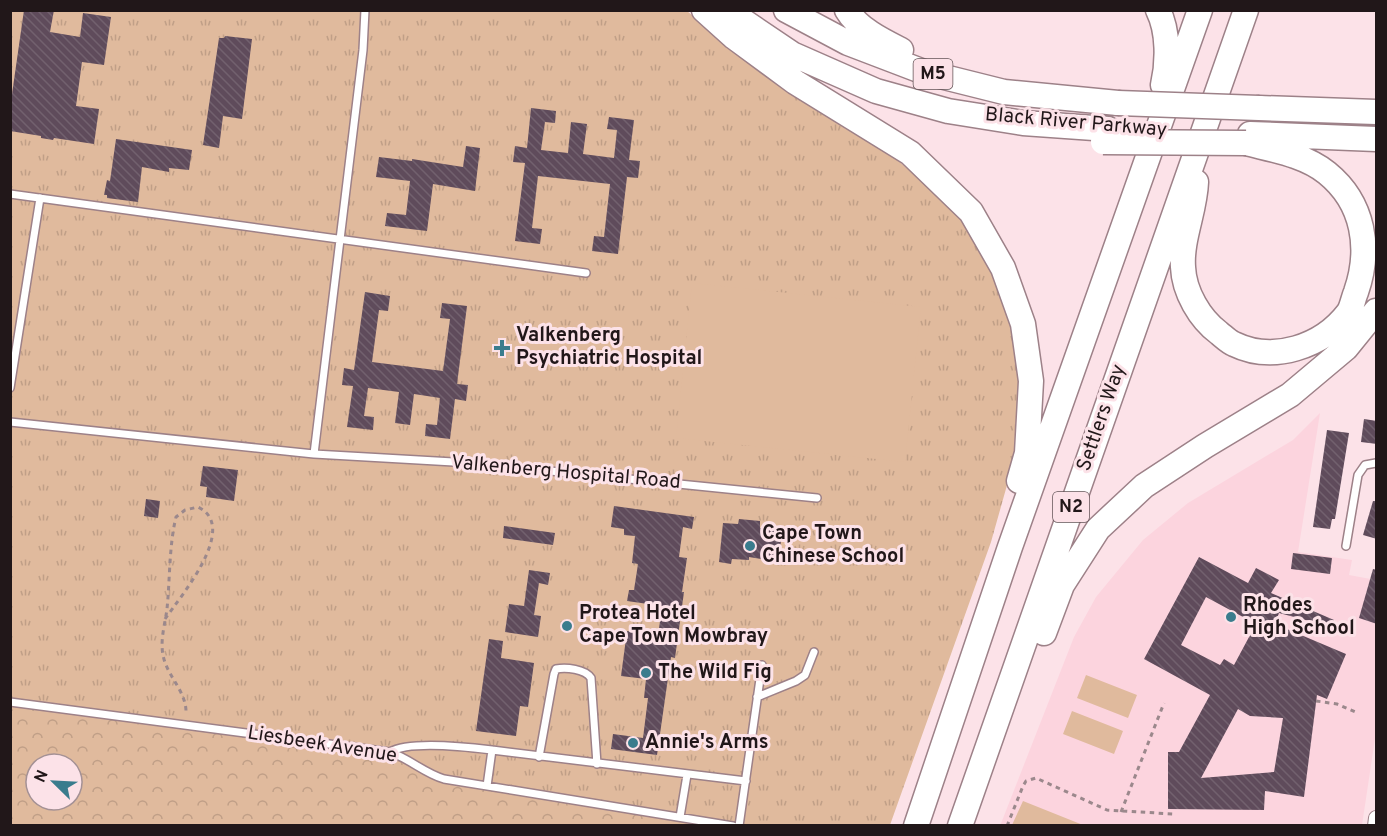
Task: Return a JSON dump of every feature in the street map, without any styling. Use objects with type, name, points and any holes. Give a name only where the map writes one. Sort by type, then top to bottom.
[{"type":"highway","points":[[704,10],[734,37],[795,82],[910,153],[971,212],[1004,268],[1023,324],[1031,381],[1027,453],[1009,516],[1010,548]]},
{"type":"highway","name":"Black River Parkway","points":[[727,10],[792,54],[876,91],[948,111],[1106,135],[1248,139],[1377,139]]},
{"type":"highway","name":"Black River Parkway","points":[[786,10],[848,43],[924,72],[1004,92],[1119,103],[1377,112]]},
{"type":"highway","points":[[848,10],[851,17],[882,41],[914,55],[951,67],[1092,101]]},
{"type":"highway","points":[[1145,167],[1167,66],[1165,39],[1158,10]]},
{"type":"highway","name":"N2","points":[[916,825],[1010,548],[1200,10]]},
{"type":"highway","name":"Settlers Way","points":[[960,825],[1246,10]]},
{"type":"highway","points":[[1198,147],[1195,202],[1185,239],[1183,268],[1191,300],[1209,326],[1234,344],[1266,352],[1296,349],[1322,338],[1348,312],[1363,272],[1363,231],[1347,194],[1326,172],[1300,157],[1248,139]]},
{"type":"highway","points":[[987,747],[1039,645],[1062,585],[1098,530],[1144,486],[1290,395],[1346,348],[1377,311]]},
{"type":"street","points":[[1375,825],[1377,818]]},
{"type":"lane","points":[[315,454],[363,50],[365,10]]},
{"type":"lane","points":[[10,194],[586,273]]},
{"type":"lane","points":[[10,388],[40,198]]},
{"type":"lane","name":"Valkenberg Hospital Road","points":[[10,422],[315,454],[471,463],[817,498]]},
{"type":"lane","points":[[1346,546],[1358,475],[1365,465],[1377,463]]},
{"type":"lane","points":[[757,696],[796,681],[805,675],[814,651]]},
{"type":"lane","points":[[739,825],[762,665]]},
{"type":"lane","points":[[539,757],[554,674],[556,669],[561,668],[585,672],[591,678],[597,764]]},
{"type":"lane","name":"Liesbeek Avenue","points":[[10,702],[390,752],[406,758],[427,774],[444,779],[733,825]]},
{"type":"lane","points":[[390,752],[397,748],[437,746],[492,750],[746,781]]},
{"type":"lane","points":[[486,786],[492,750]]},
{"type":"lane","points":[[680,817],[687,775]]},
{"type":"path","points":[[165,619],[208,553],[212,534],[211,523],[207,515],[198,507],[185,510],[176,517],[165,619],[162,652],[185,701],[185,725]]},
{"type":"path","points":[[1316,701],[1337,704],[1358,713]]},
{"type":"path","points":[[1121,812],[1164,703]]},
{"type":"path","points":[[1007,825],[1023,786],[1026,781],[1035,778],[1107,810],[1173,814]]},
{"type":"shaded area","name":"Rhodes High School","points":[[1320,413],[1298,552],[1352,560],[1349,575],[1376,580],[1376,732],[1362,825],[1000,826],[1074,637],[1096,597],[1143,540],[1188,503],[1293,440]]},
{"type":"green space","points":[[10,11],[687,11],[761,72],[889,153],[956,210],[996,278],[1015,334],[1020,403],[1017,439],[1011,471],[991,542],[890,825],[11,825]]},
{"type":"green space","points":[[692,283],[921,307],[905,462],[676,438]]},
{"type":"green space","points":[[1086,675],[1137,695],[1128,718],[1077,698]]},
{"type":"green space","points":[[11,702],[390,752],[427,774],[733,826],[11,826]]},
{"type":"green space","points":[[1072,711],[1123,731],[1114,754],[1063,734]]},
{"type":"green space","points":[[1023,801],[1083,825],[1012,825]]},
{"type":"building","points":[[24,10],[54,10],[50,32],[80,37],[83,13],[111,17],[104,65],[82,62],[76,106],[99,109],[94,144],[54,138],[53,140],[10,131],[10,94],[12,94]]},
{"type":"building","points":[[225,36],[252,39],[242,119],[223,116],[219,148],[203,145],[219,38]]},
{"type":"building","points":[[531,108],[556,111],[555,123],[545,122],[541,150],[568,153],[571,122],[587,124],[583,154],[614,158],[617,130],[607,129],[609,117],[634,120],[629,160],[640,161],[638,178],[627,177],[618,254],[592,251],[594,236],[604,237],[610,184],[538,176],[532,228],[542,229],[540,244],[515,241],[525,163],[513,162],[515,146],[527,148]]},
{"type":"building","points":[[116,139],[192,150],[189,170],[169,168],[169,172],[142,167],[138,202],[107,198],[107,195],[104,195],[107,180],[110,181]]},
{"type":"building","points":[[466,146],[480,148],[475,191],[433,184],[427,231],[385,226],[387,213],[406,215],[410,181],[376,177],[379,157],[412,161],[412,159],[463,167]]},
{"type":"building","points":[[365,292],[390,296],[388,311],[379,310],[372,362],[443,371],[450,319],[440,318],[442,303],[467,306],[457,384],[468,385],[466,401],[455,399],[450,439],[425,436],[426,424],[437,425],[440,398],[414,394],[410,425],[395,423],[399,392],[368,388],[364,416],[374,417],[373,430],[347,427],[353,386],[342,385],[344,368],[354,370]]},
{"type":"building","points":[[1364,419],[1377,421],[1377,444],[1361,442]]},
{"type":"building","points":[[1327,430],[1349,433],[1335,519],[1332,519],[1330,529],[1313,527]]},
{"type":"building","points":[[203,466],[238,470],[234,501],[206,497],[207,487],[200,486]]},
{"type":"building","points":[[146,499],[160,501],[158,518],[144,516]]},
{"type":"building","points":[[1373,501],[1377,501],[1377,539],[1363,535]]},
{"type":"building","points":[[614,506],[694,517],[692,529],[683,527],[679,557],[687,558],[682,592],[684,592],[675,658],[671,657],[657,755],[611,749],[613,734],[643,738],[648,698],[644,698],[646,679],[621,676],[627,631],[658,636],[662,606],[627,601],[629,590],[634,590],[638,564],[632,563],[635,536],[624,535],[624,529],[611,527]]},
{"type":"building","name":"Cape Town Chinese School","points":[[739,519],[760,521],[760,528],[774,530],[774,540],[781,541],[778,562],[749,557],[749,560],[732,559],[731,564],[719,562],[723,523],[738,524]]},
{"type":"building","points":[[504,526],[555,533],[553,545],[503,538]]},
{"type":"building","points":[[1293,553],[1332,558],[1330,574],[1291,569]]},
{"type":"building","name":"Rhodes High School","points":[[1199,557],[1248,583],[1256,568],[1279,580],[1271,593],[1334,620],[1332,627],[1279,613],[1275,624],[1346,654],[1327,699],[1317,695],[1304,797],[1265,791],[1264,810],[1168,809],[1168,752],[1179,752],[1210,695],[1144,659]],"holes":[[[1206,597],[1256,624],[1234,665],[1224,659],[1220,665],[1181,645]],[[1238,709],[1250,716],[1283,718],[1274,772],[1201,778]]]},
{"type":"building","points":[[1373,569],[1377,570],[1377,624],[1359,618]]},
{"type":"building","points":[[529,570],[550,573],[548,585],[539,583],[534,615],[541,616],[538,637],[505,632],[509,604],[524,606]]},
{"type":"building","points":[[489,639],[503,641],[501,658],[534,663],[528,707],[520,706],[516,736],[476,731]]},
{"type":"place","name":"Valkenberg Psychiatric Hospital","points":[[502,348]]},
{"type":"place","name":"Cape Town Chinese School","points":[[750,546]]},
{"type":"place","name":"Rhodes High School","points":[[1231,617]]},
{"type":"place","name":"Protea Hotel Cape Town Mowbray","points":[[567,626]]},
{"type":"place","name":"The Wild Fig","points":[[646,673]]},
{"type":"place","name":"Annie's Arms","points":[[633,743]]}]
